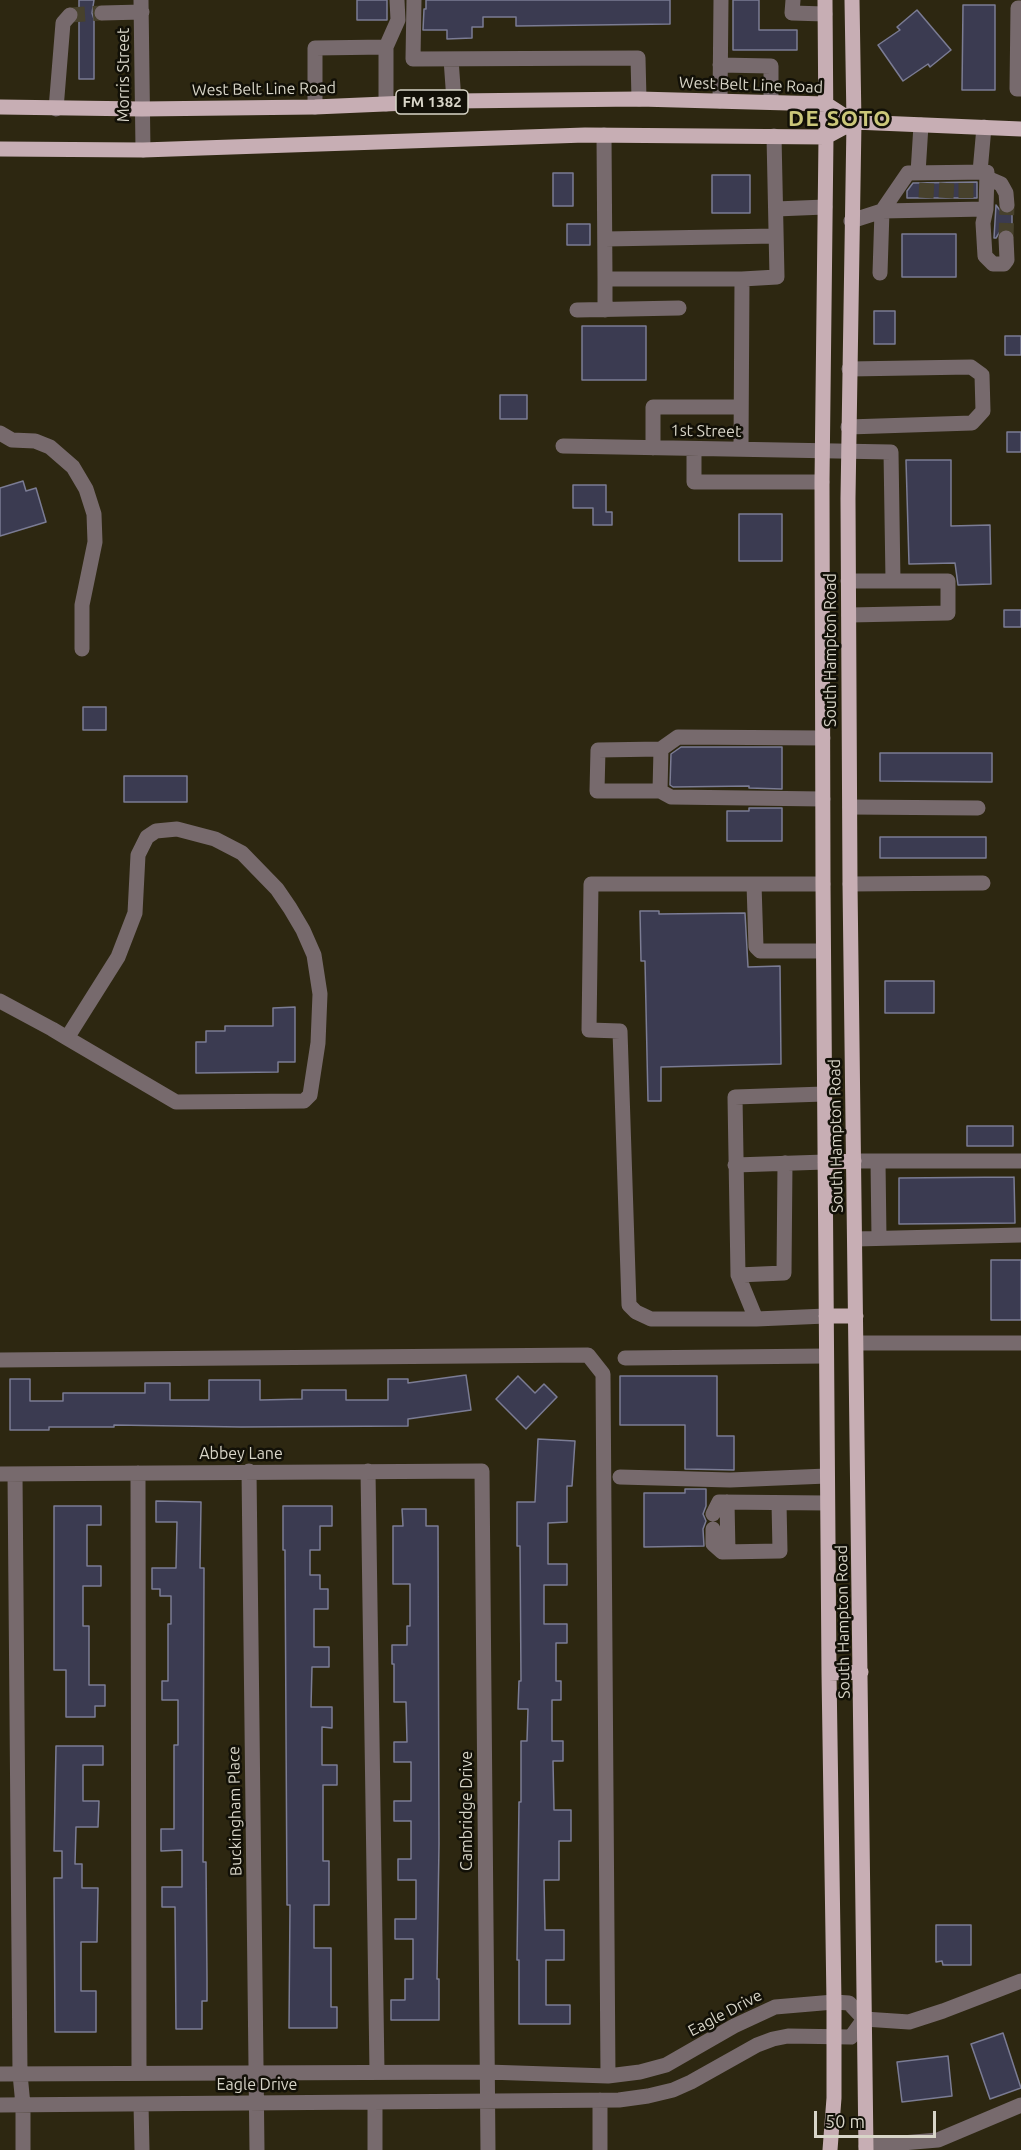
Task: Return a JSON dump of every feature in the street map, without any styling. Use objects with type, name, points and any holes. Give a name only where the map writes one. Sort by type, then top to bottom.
[{"type":"main road","name":"South Hampton Road","points":[[852,0],[854,122],[848,427],[849,738],[866,2148]]},
{"type":"main road","name":"South Hampton Road","points":[[825,7],[826,137],[822,482],[823,951],[834,2002],[834,2098],[830,2150]]},
{"type":"main road","name":"West Belt Line Road","points":[[0,107],[142,109],[639,99],[826,104],[854,122]]},
{"type":"main road","points":[[0,149],[143,150],[604,135],[826,137],[854,122],[1021,129]]},
{"type":"main road","points":[[823,738],[849,738]]},
{"type":"main road","points":[[823,884],[850,884]]},
{"type":"main road","points":[[825,1162],[854,1161]]},
{"type":"main road","points":[[826,1316],[856,1316]]},
{"type":"main road","points":[[829,1673],[861,1672]]},
{"type":"street","points":[[386,104],[386,47],[398,20],[397,0]]},
{"type":"street","points":[[414,0],[413,59],[638,58],[639,99]]},
{"type":"street","points":[[720,101],[721,0]]},
{"type":"street","points":[[793,0],[792,13],[825,7]]},
{"type":"street","points":[[102,13],[142,6]]},
{"type":"street","name":"Morris Street","points":[[142,6],[143,150]]},
{"type":"street","points":[[1021,8],[1018,8],[1017,89],[1021,89]]},
{"type":"street","points":[[56,109],[63,23],[70,15]]},
{"type":"street","points":[[315,106],[315,48],[386,47]]},
{"type":"street","points":[[451,59],[454,101]]},
{"type":"street","points":[[720,65],[771,66],[771,102]]},
{"type":"street","points":[[921,125],[924,175]]},
{"type":"street","points":[[984,127],[975,176],[986,209],[983,223],[985,256],[993,264],[1004,264],[1007,260],[1006,238]]},
{"type":"street","points":[[604,135],[605,310]]},
{"type":"street","points":[[605,279],[777,277],[774,136]]},
{"type":"street","points":[[880,273],[882,211],[908,173],[975,176],[1001,184],[1006,193],[1007,205]]},
{"type":"street","points":[[851,221],[882,211],[926,204],[966,204],[986,209]]},
{"type":"street","points":[[776,208],[825,207]]},
{"type":"street","points":[[605,239],[776,236]]},
{"type":"street","points":[[741,449],[742,279]]},
{"type":"street","points":[[577,310],[679,308]]},
{"type":"street","points":[[848,427],[972,423],[983,411],[982,375],[971,367],[849,369]]},
{"type":"street","points":[[653,448],[653,407],[741,407]]},
{"type":"street","points":[[0,433],[12,440],[35,441],[50,447],[73,466],[86,489],[94,514],[95,542],[82,605],[82,649]]},
{"type":"street","name":"1st Street","points":[[563,446],[891,452],[893,581]]},
{"type":"street","points":[[694,449],[694,482],[822,482]]},
{"type":"street","points":[[848,581],[948,581],[948,613],[849,615]]},
{"type":"street","points":[[823,738],[678,737],[661,749],[598,750],[597,791],[660,791],[671,797],[823,799]]},
{"type":"street","points":[[660,791],[661,749]]},
{"type":"street","points":[[850,807],[978,808]]},
{"type":"street","points":[[0,1001],[176,1102],[304,1101],[310,1095],[318,1043],[320,994],[314,956],[303,930],[277,889],[242,853],[215,839],[177,830],[156,831],[147,837],[138,855],[135,913],[118,957],[67,1038]]},
{"type":"street","points":[[850,884],[983,883]]},
{"type":"street","points":[[823,884],[591,884],[589,1030],[620,1031],[629,1305],[636,1312],[651,1319],[826,1316]]},
{"type":"street","points":[[754,884],[756,947],[760,951],[823,951]]},
{"type":"street","points":[[756,1319],[738,1275],[735,1097],[824,1094]]},
{"type":"street","points":[[854,1161],[1021,1161]]},
{"type":"street","points":[[878,1161],[879,1238]]},
{"type":"street","points":[[735,1165],[825,1162]]},
{"type":"street","points":[[738,1275],[784,1273],[785,1163]]},
{"type":"street","points":[[855,1239],[1021,1235]]},
{"type":"street","points":[[857,1343],[1021,1343]]},
{"type":"street","points":[[0,1360],[588,1355],[603,1374],[608,2076]]},
{"type":"street","points":[[625,1358],[826,1356]]},
{"type":"street","name":"Buckingham Place","points":[[249,1472],[257,2150]]},
{"type":"street","points":[[368,1472],[377,2072]]},
{"type":"street","name":"Abbey Lane","points":[[7,1474],[482,1472]]},
{"type":"street","name":"Cambridge Drive","points":[[482,1472],[488,2150]]},
{"type":"street","points":[[138,1473],[139,2073]]},
{"type":"street","points":[[7,1474],[23,2150]]},
{"type":"street","points":[[620,1477],[730,1479],[827,1476]]},
{"type":"street","points":[[779,1503],[780,1551],[722,1552],[713,1544],[713,1521],[719,1502],[827,1503]]},
{"type":"street","points":[[727,1502],[728,1552]]},
{"type":"street","points":[[834,2002],[849,2003],[864,2019],[909,2022],[1021,1981]]},
{"type":"street","name":"Eagle Drive","points":[[0,2074],[487,2072],[608,2076],[640,2072],[666,2065],[734,2026],[775,2007],[834,2002]]},
{"type":"street","name":"Eagle Drive","points":[[0,2105],[600,2100],[648,2096],[673,2090],[691,2082],[757,2045],[773,2039],[788,2036],[851,2037],[864,2019]]},
{"type":"street","points":[[600,2100],[600,2150]]},
{"type":"street","points":[[375,2102],[375,2150]]},
{"type":"street","points":[[141,2104],[142,2150]]},
{"type":"street","points":[[866,2148],[938,2140],[1021,2105]]},
{"type":"building","points":[[79,0],[94,0],[92,13],[94,19],[94,79],[79,79]]},
{"type":"building","points":[[357,0],[387,0],[387,20],[357,20]]},
{"type":"building","points":[[426,0],[670,0],[670,24],[516,26],[516,17],[483,17],[483,27],[472,27],[472,38],[447,39],[447,30],[423,30]]},
{"type":"building","points":[[733,0],[759,0],[759,30],[797,30],[797,50],[733,50]]},
{"type":"building","points":[[963,5],[995,5],[995,90],[962,90]]},
{"type":"building","points":[[917,10],[951,50],[930,67],[928,64],[903,81],[878,45],[900,30],[897,27]]},
{"type":"building","points":[[553,173],[573,173],[573,206],[553,206]]},
{"type":"building","points":[[712,175],[750,175],[750,213],[712,213]]},
{"type":"building","points":[[977,182],[977,198],[907,198],[907,191],[913,183]]},
{"type":"building","points":[[996,205],[1002,213],[1012,213],[1012,231],[1006,228],[994,238]]},
{"type":"building","points":[[567,224],[590,224],[590,245],[567,245]]},
{"type":"building","points":[[902,234],[956,234],[956,277],[902,277]]},
{"type":"building","points":[[874,311],[895,311],[895,344],[874,344]]},
{"type":"building","points":[[582,326],[646,326],[646,380],[582,380]]},
{"type":"building","points":[[1005,336],[1021,336],[1021,355],[1005,355]]},
{"type":"building","points":[[500,395],[527,395],[527,419],[500,419]]},
{"type":"building","points":[[1007,432],[1021,432],[1021,452],[1007,452]]},
{"type":"building","points":[[906,460],[951,460],[951,526],[990,525],[991,584],[958,585],[955,563],[909,564]]},
{"type":"building","points":[[23,481],[26,491],[36,488],[46,522],[0,536],[0,488]]},
{"type":"building","points":[[573,485],[606,485],[606,512],[612,512],[612,525],[593,525],[593,508],[573,508]]},
{"type":"building","points":[[739,514],[782,514],[782,561],[739,561]]},
{"type":"building","points":[[1004,610],[1021,610],[1021,627],[1004,627]]},
{"type":"building","points":[[83,707],[106,707],[106,730],[83,730]]},
{"type":"building","points":[[681,747],[782,747],[782,789],[749,788],[749,786],[673,787],[670,785],[671,754]]},
{"type":"building","points":[[880,753],[992,753],[992,782],[880,781]]},
{"type":"building","points":[[124,776],[187,776],[187,802],[124,802]]},
{"type":"building","points":[[749,808],[782,808],[782,841],[727,841],[727,811],[749,811]]},
{"type":"building","points":[[880,837],[986,837],[986,858],[880,858]]},
{"type":"building","points":[[640,911],[659,911],[659,914],[745,913],[748,967],[780,966],[781,1064],[661,1067],[661,1101],[648,1101],[645,961],[641,961]]},
{"type":"building","points":[[885,981],[934,981],[934,1013],[885,1013]]},
{"type":"building","points":[[295,1007],[295,1062],[278,1062],[278,1072],[196,1073],[196,1042],[206,1042],[206,1031],[225,1031],[225,1026],[273,1026],[273,1008]]},
{"type":"building","points":[[967,1126],[1013,1126],[1013,1146],[967,1146]]},
{"type":"building","points":[[1014,1177],[1015,1223],[899,1224],[899,1178]]},
{"type":"building","points":[[991,1260],[1021,1260],[1021,1320],[991,1320]]},
{"type":"building","points":[[466,1375],[471,1410],[408,1419],[408,1426],[114,1425],[114,1427],[49,1427],[49,1430],[10,1430],[10,1379],[30,1379],[30,1401],[63,1401],[63,1393],[145,1393],[145,1383],[170,1383],[170,1400],[209,1400],[209,1380],[260,1380],[260,1400],[302,1399],[302,1390],[346,1390],[346,1400],[388,1400],[388,1379],[408,1379],[408,1383]]},
{"type":"building","points":[[518,1376],[535,1393],[544,1384],[557,1397],[526,1429],[496,1399]]},
{"type":"building","points":[[620,1376],[717,1376],[717,1436],[734,1436],[734,1470],[685,1469],[685,1425],[620,1425]]},
{"type":"building","points":[[538,1439],[575,1441],[572,1486],[567,1486],[567,1522],[548,1523],[548,1564],[567,1564],[567,1585],[544,1585],[544,1624],[567,1624],[567,1643],[556,1643],[556,1681],[561,1681],[561,1700],[552,1700],[552,1741],[563,1741],[563,1761],[553,1761],[554,1810],[571,1810],[571,1841],[559,1841],[559,1880],[544,1880],[545,1930],[564,1930],[564,1960],[546,1960],[546,2005],[570,2005],[570,2024],[519,2024],[519,1960],[517,1960],[519,1802],[521,1802],[521,1741],[527,1741],[528,1709],[518,1709],[519,1681],[521,1681],[520,1546],[517,1546],[517,1502],[535,1502]]},
{"type":"building","points":[[685,1489],[706,1489],[706,1506],[703,1514],[706,1521],[703,1529],[704,1546],[644,1547],[644,1493],[685,1493]]},
{"type":"building","points":[[156,1501],[201,1502],[200,1568],[204,1568],[203,1862],[206,1862],[207,1979],[207,2001],[202,2001],[202,2029],[176,2029],[175,1907],[162,1907],[162,1887],[182,1887],[182,1850],[161,1851],[161,1829],[174,1829],[174,1745],[178,1745],[178,1700],[162,1700],[162,1681],[168,1681],[168,1624],[171,1624],[171,1596],[160,1596],[160,1589],[152,1589],[152,1568],[176,1568],[177,1522],[156,1522]]},
{"type":"building","points":[[54,1506],[101,1506],[101,1525],[87,1525],[87,1566],[101,1566],[101,1586],[83,1586],[83,1626],[89,1626],[89,1685],[105,1685],[105,1706],[95,1706],[95,1717],[66,1717],[66,1670],[54,1670]]},
{"type":"building","points":[[283,1506],[332,1506],[332,1526],[320,1526],[320,1550],[310,1550],[310,1575],[320,1575],[320,1589],[328,1589],[328,1609],[314,1609],[314,1647],[329,1647],[329,1667],[312,1667],[311,1707],[332,1707],[332,1728],[322,1727],[322,1765],[337,1765],[337,1785],[323,1785],[323,1861],[329,1861],[329,1905],[314,1905],[314,1948],[331,1948],[331,2007],[337,2007],[337,2028],[289,2028],[290,1905],[287,1905]]},
{"type":"building","points":[[402,1509],[426,1509],[426,1526],[438,1526],[437,1979],[439,1979],[439,2020],[391,2020],[391,2000],[405,2000],[405,1979],[413,1979],[413,1939],[395,1939],[395,1919],[416,1919],[416,1880],[398,1880],[398,1859],[411,1859],[411,1821],[394,1821],[394,1801],[411,1801],[411,1762],[394,1762],[394,1742],[407,1742],[406,1702],[394,1702],[394,1664],[392,1664],[392,1645],[407,1645],[407,1626],[410,1626],[410,1584],[393,1584],[393,1526],[403,1526]]},
{"type":"building","points":[[56,1746],[103,1746],[103,1765],[83,1765],[83,1801],[99,1801],[98,1827],[76,1827],[75,1864],[82,1864],[82,1888],[98,1888],[97,1942],[81,1942],[81,1991],[96,1991],[96,2032],[55,2032],[54,1878],[62,1878],[62,1851],[54,1851]]},
{"type":"building","points":[[936,1925],[971,1925],[971,1965],[943,1965],[942,1961],[936,1962]]},
{"type":"building","points":[[1003,2033],[1021,2088],[990,2099],[971,2044]]},
{"type":"building","points":[[948,2056],[952,2096],[902,2102],[897,2062]]},
{"type":"tunnel","points":[[70,15],[102,13]]},
{"type":"tunnel","points":[[926,198],[927,180]]},
{"type":"tunnel","points":[[946,198],[947,180]]},
{"type":"tunnel","points":[[966,180],[966,198]]},
{"type":"tunnel","points":[[1006,238],[1007,205]]},
{"type":"district","name":"DE SOTO","points":[[840,119]]}]
